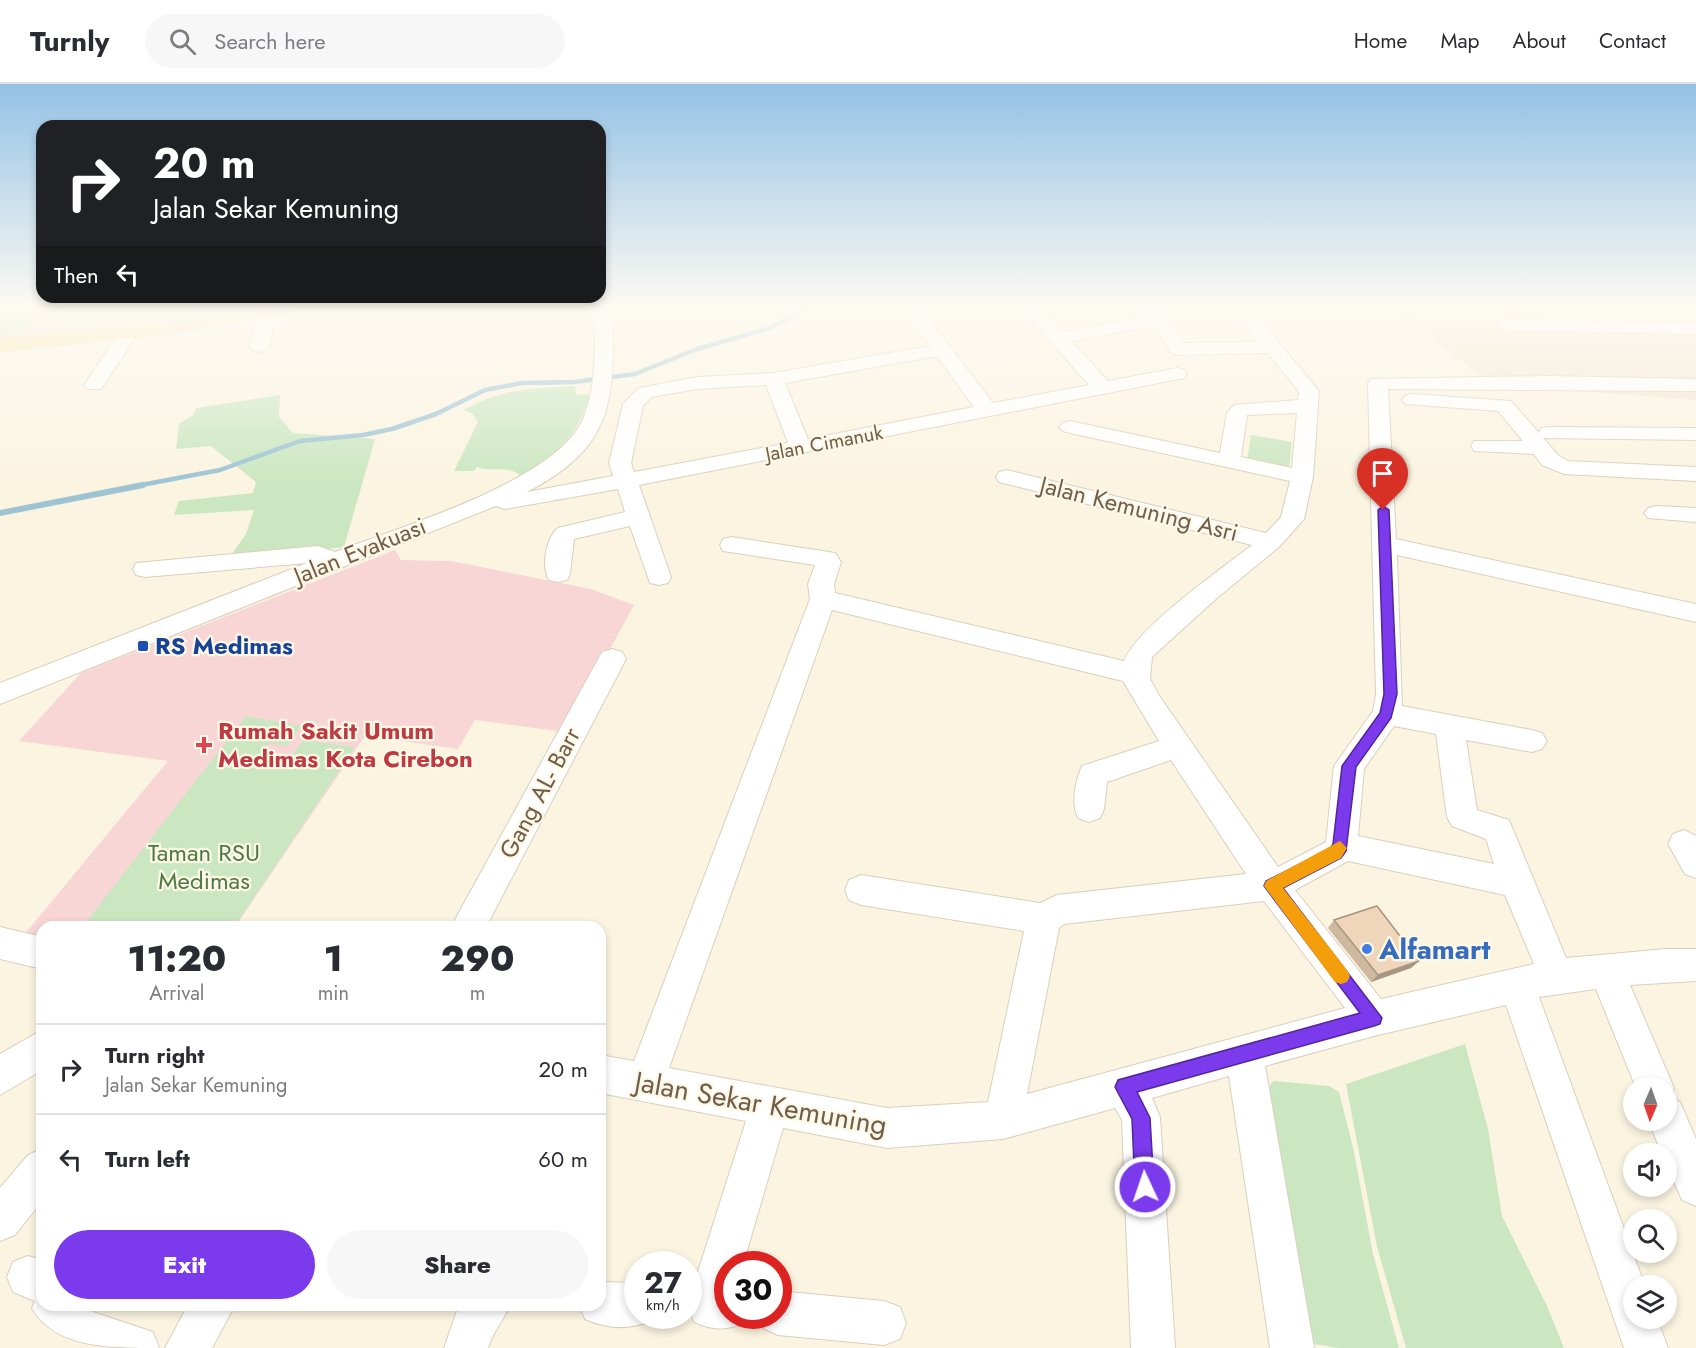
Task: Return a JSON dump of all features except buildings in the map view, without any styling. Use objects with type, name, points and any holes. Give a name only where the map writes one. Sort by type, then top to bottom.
[{"type":"street","points":[[94,385],[107,365]]},
{"type":"street","name":"Jalan Evakuasi","points":[[0,694],[530,481],[570,452],[593,423],[602,365]]},
{"type":"street","points":[[659,577],[620,463],[637,398],[646,392],[697,383],[773,379],[854,365]]},
{"type":"street","points":[[953,365],[988,411]]},
{"type":"street","points":[[1082,365],[1104,389]]},
{"type":"street","points":[[1289,365],[1308,387],[1309,406],[1302,477],[1292,519],[1271,542],[1208,592],[1142,651],[1135,661],[1133,674],[1150,705],[1272,886],[1374,1018]]},
{"type":"street","name":"Jalan Cimanuk","points":[[470,507],[587,489],[1177,374]]},
{"type":"street","points":[[773,379],[801,447]]},
{"type":"street","points":[[861,890],[1044,919],[1057,910],[1272,886],[1335,854],[1341,846],[1349,766],[1387,714],[1390,694],[1378,383],[1536,382],[1696,385]]},
{"type":"street","points":[[1401,400],[1504,405],[1544,440],[1550,460],[1564,467],[1696,474]]},
{"type":"street","points":[[1229,463],[1237,413],[1240,409],[1309,406]]},
{"type":"street","points":[[1070,427],[1302,477]]},
{"type":"street","points":[[1482,446],[1544,440],[1696,434]]},
{"type":"street","name":"Jalan Kemuning Asri","points":[[1006,477],[1271,542]]},
{"type":"street","points":[[587,489],[596,524]]},
{"type":"street","points":[[1656,513],[1696,515]]},
{"type":"street","points":[[558,574],[560,538],[566,532],[640,516]]},
{"type":"street","points":[[1384,544],[1696,613]]},
{"type":"street","points":[[645,1082],[823,599],[820,592],[829,562],[826,559],[732,545]]},
{"type":"street","points":[[145,569],[318,554],[333,562]]},
{"type":"street","points":[[823,599],[1133,674]]},
{"type":"street","name":"Gang AL- Barr","points":[[471,921],[612,659]]},
{"type":"street","points":[[1387,714],[1532,741]]},
{"type":"street","points":[[1449,726],[1463,817],[1474,823],[1498,829],[1517,883],[1556,976]]},
{"type":"street","points":[[1089,809],[1094,775],[1179,746]]},
{"type":"street","points":[[1341,846],[1517,883]]},
{"type":"street","points":[[1003,1120],[1044,919]]},
{"type":"street","points":[[0,943],[36,952]]},
{"type":"street","name":"Jalan Sekar Kemuning","points":[[606,1075],[887,1128],[1003,1120],[1374,1018],[1556,976],[1666,965],[1696,965]]},
{"type":"street","points":[[1606,971],[1650,1077]]},
{"type":"street","points":[[1517,986],[1623,1283]]},
{"type":"street","points":[[0,1076],[36,1052]]},
{"type":"street","points":[[1244,1053],[1292,1348]]},
{"type":"street","points":[[1125,1087],[1141,1118],[1153,1348]]},
{"type":"street","points":[[708,1307],[770,1106]]},
{"type":"street","points":[[1672,1131],[1696,1186]]},
{"type":"street","points":[[0,1220],[36,1176]]},
{"type":"street","points":[[606,1304],[624,1305]]},
{"type":"street","points":[[60,1311],[136,1348]]},
{"type":"street","points":[[186,1347],[209,1311]]},
{"type":"street","points":[[466,1348],[475,1320],[483,1311]]},
{"type":"street","points":[[792,1314],[884,1323]]},
{"type":"street","points":[[1639,1329],[1646,1348]]},
{"type":"shaded area","points":[[1466,365],[1696,365],[1696,400],[1490,384]]},
{"type":"shaded area","name":"Rumah Sakit Umum Medimas Kota Cirebon","points":[[395,550],[401,560],[451,561],[591,589],[634,605],[565,732],[475,720],[458,749],[365,736],[239,921],[36,921],[36,946],[18,942],[168,761],[19,741],[81,673]]},
{"type":"green space","points":[[575,386],[576,394],[590,395],[579,422],[565,443],[534,469],[522,477],[512,471],[477,467],[474,471],[454,471],[478,422],[472,413],[464,410],[504,394],[531,389]]},
{"type":"green space","points":[[280,395],[279,417],[293,433],[375,439],[344,547],[227,561],[246,534],[254,510],[174,515],[179,501],[253,493],[256,482],[211,446],[176,449],[179,424],[193,415],[196,408]]},
{"type":"green space","points":[[1251,435],[1292,442],[1289,470],[1247,462]]},
{"type":"green space","name":"Taman RSU Medimas","points":[[246,716],[302,726],[287,746],[269,743],[253,765],[282,769],[303,740],[355,747],[238,921],[87,921]]},
{"type":"green space","points":[[1465,1044],[1488,1129],[1502,1216],[1547,1306],[1564,1348],[1406,1348],[1377,1247],[1346,1084]]},
{"type":"green space","points":[[1274,1081],[1329,1086],[1339,1092],[1353,1147],[1373,1254],[1399,1348],[1338,1348],[1314,1344],[1270,1099],[1270,1085]]},
{"type":"waterway","points":[[136,486],[220,470],[300,441],[363,435],[392,429],[436,414],[485,390],[522,383],[574,382],[635,374],[657,365]]},
{"type":"waterway","points":[[0,513],[143,485]]},
{"type":"slow traffic","points":[[1340,848],[1335,854],[1272,886],[1341,976]]},
{"type":"place","name":"RS Medimas","points":[[143,646]]},
{"type":"place","name":"Rumah Sakit Umum Medimas Kota Cirebon","points":[[204,745]]},
{"type":"place","name":"Alfamart","points":[[1367,949]]},
{"type":"route","points":[[1145,1187],[1141,1118],[1125,1087],[1374,1018],[1272,886],[1335,854],[1341,846],[1349,766],[1387,714],[1390,694],[1383,510]]}]
